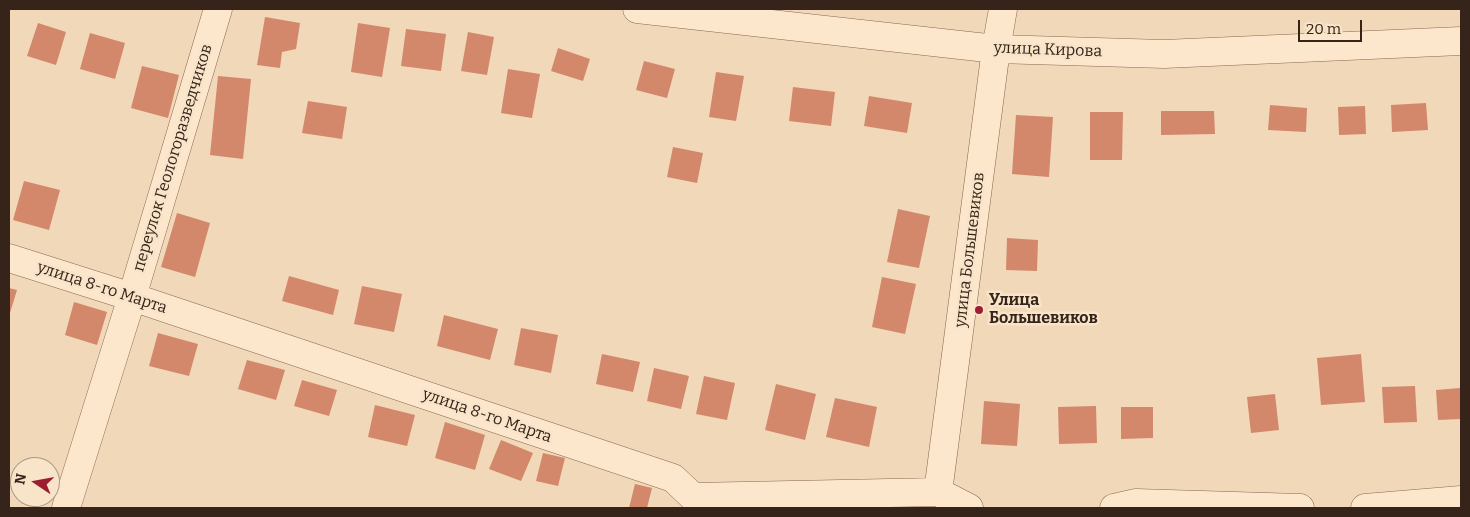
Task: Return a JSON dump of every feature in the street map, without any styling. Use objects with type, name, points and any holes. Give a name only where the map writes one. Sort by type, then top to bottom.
[{"type":"street","name":"переулок Геологоразведчиков","points":[[66,508],[132,297],[218,9]]},
{"type":"street","name":"улица Кирова","points":[[637,9],[996,49],[1164,54],[1461,41]]},
{"type":"street","name":"улица Большевиков","points":[[938,492],[996,49],[1003,9]]},
{"type":"street","name":"улица 8-го Марта","points":[[9,258],[132,297],[673,478],[690,503],[938,492],[968,508]]},
{"type":"street","points":[[1365,508],[1461,500]]},
{"type":"street","points":[[1114,508],[1136,503],[1300,508]]},
{"type":"building","points":[[265,17],[300,23],[296,49],[282,52],[280,68],[257,65]]},
{"type":"building","points":[[38,23],[66,32],[56,65],[27,56]]},
{"type":"building","points":[[358,23],[390,28],[382,77],[351,72]]},
{"type":"building","points":[[406,29],[446,34],[441,71],[401,66]]},
{"type":"building","points":[[468,32],[494,37],[487,75],[461,71]]},
{"type":"building","points":[[90,33],[125,43],[115,79],[80,69]]},
{"type":"building","points":[[558,48],[590,59],[583,81],[551,71]]},
{"type":"building","points":[[644,61],[675,69],[667,98],[636,90]]},
{"type":"building","points":[[142,66],[179,75],[168,118],[131,108]]},
{"type":"building","points":[[508,69],[540,74],[532,118],[501,113]]},
{"type":"building","points":[[716,72],[744,76],[736,121],[709,117]]},
{"type":"building","points":[[218,76],[251,79],[243,159],[210,155]]},
{"type":"building","points":[[793,87],[835,92],[831,126],[789,121]]},
{"type":"building","points":[[869,96],[912,103],[907,133],[864,126]]},
{"type":"building","points":[[308,101],[347,107],[342,139],[302,133]]},
{"type":"building","points":[[1426,103],[1428,130],[1392,132],[1391,105]]},
{"type":"building","points":[[1270,105],[1307,108],[1306,132],[1268,130]]},
{"type":"building","points":[[1365,106],[1366,134],[1339,135],[1338,107]]},
{"type":"building","points":[[1161,111],[1214,111],[1215,134],[1161,135]]},
{"type":"building","points":[[1090,112],[1123,112],[1122,160],[1090,160]]},
{"type":"building","points":[[1016,115],[1053,117],[1049,177],[1012,174]]},
{"type":"building","points":[[673,147],[703,153],[697,183],[667,177]]},
{"type":"building","points":[[24,181],[60,190],[49,230],[13,220]]},
{"type":"building","points":[[898,209],[930,216],[919,268],[887,262]]},
{"type":"building","points":[[177,213],[210,223],[195,277],[161,267]]},
{"type":"building","points":[[1007,238],[1038,240],[1037,271],[1006,270]]},
{"type":"building","points":[[289,276],[339,290],[333,315],[282,301]]},
{"type":"building","points":[[882,277],[916,284],[905,334],[872,327]]},
{"type":"building","points":[[362,286],[402,294],[394,332],[354,324]]},
{"type":"building","points":[[9,288],[17,290],[9,316]]},
{"type":"building","points":[[74,302],[107,312],[97,345],[65,335]]},
{"type":"building","points":[[444,315],[498,329],[490,360],[437,346]]},
{"type":"building","points":[[521,328],[558,335],[551,373],[514,365]]},
{"type":"building","points":[[158,333],[198,344],[189,376],[149,366]]},
{"type":"building","points":[[602,354],[640,362],[633,392],[596,384]]},
{"type":"building","points":[[1361,354],[1365,402],[1321,405],[1317,358]]},
{"type":"building","points":[[247,360],[285,370],[276,400],[238,389]]},
{"type":"building","points":[[654,368],[689,376],[681,409],[647,401]]},
{"type":"building","points":[[704,376],[735,383],[727,420],[696,414]]},
{"type":"building","points":[[302,380],[337,390],[329,416],[294,406]]},
{"type":"building","points":[[776,384],[816,394],[805,440],[765,430]]},
{"type":"building","points":[[1415,386],[1417,422],[1384,423],[1382,387]]},
{"type":"building","points":[[1460,388],[1461,419],[1438,420],[1436,390]]},
{"type":"building","points":[[1275,394],[1279,430],[1251,433],[1247,397]]},
{"type":"building","points":[[835,398],[877,407],[869,447],[826,437]]},
{"type":"building","points":[[984,401],[1020,404],[1017,446],[981,444]]},
{"type":"building","points":[[375,405],[415,415],[407,446],[368,437]]},
{"type":"building","points":[[1096,406],[1097,443],[1059,444],[1058,407]]},
{"type":"building","points":[[1121,407],[1153,407],[1153,438],[1121,439]]},
{"type":"building","points":[[445,422],[485,435],[475,470],[435,458]]},
{"type":"building","points":[[501,440],[533,453],[521,481],[489,469]]},
{"type":"building","points":[[543,453],[565,458],[558,486],[536,481]]},
{"type":"building","points":[[635,484],[652,488],[647,508],[629,508]]},
{"type":"place","name":"Улица Большевиков","points":[[979,310]]}]
